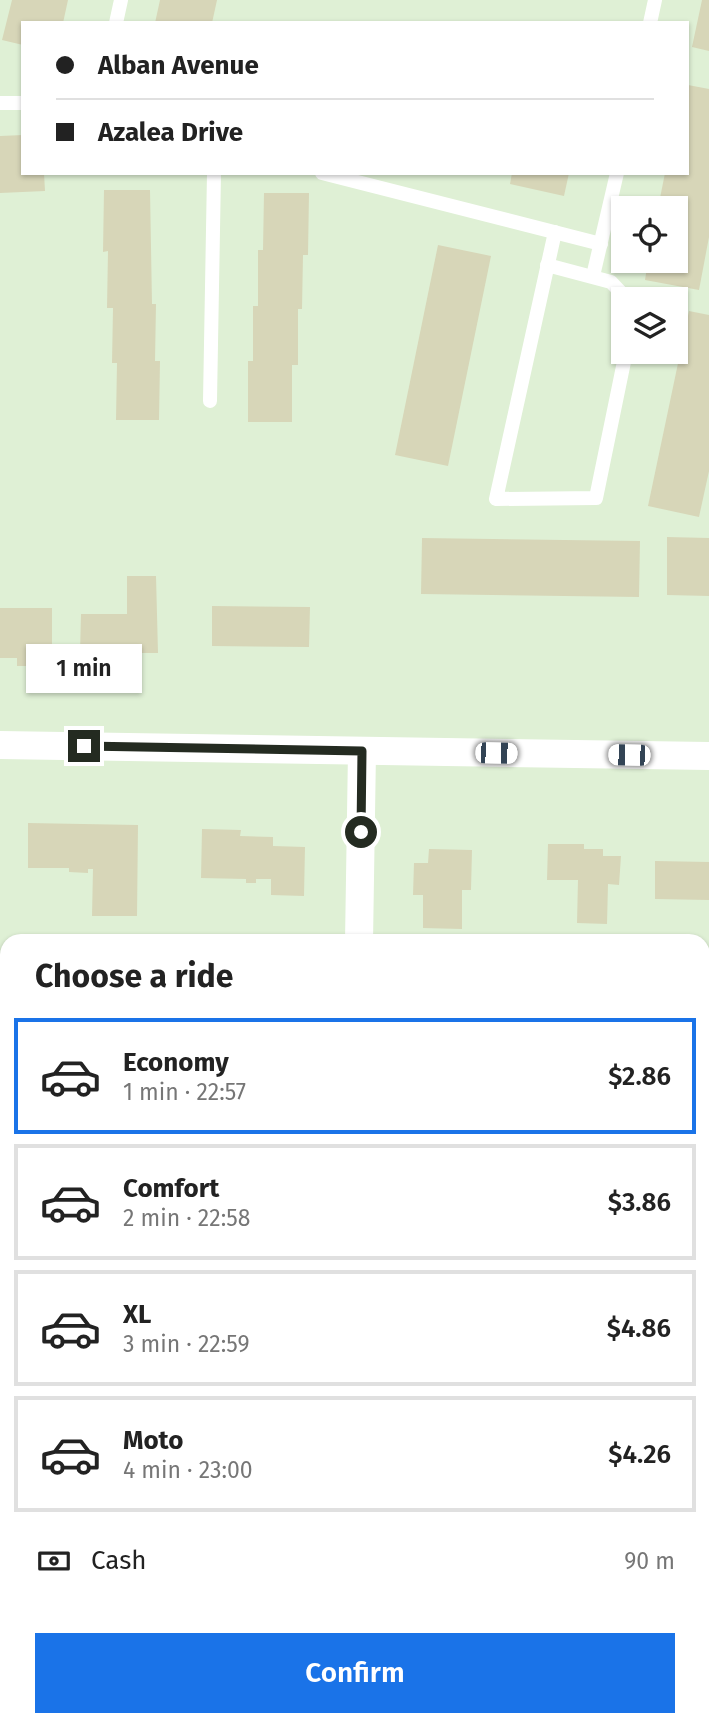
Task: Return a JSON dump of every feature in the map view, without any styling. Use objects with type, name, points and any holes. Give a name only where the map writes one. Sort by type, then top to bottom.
[{"type":"street","points":[[0,745],[709,756]]},
{"type":"street","points":[[359,934],[362,751]]},
{"type":"lane","points":[[116,21],[121,0]]},
{"type":"lane","points":[[650,21],[655,0]]},
{"type":"lane","points":[[0,103],[21,103]]},
{"type":"lane","points":[[210,401],[214,175]]},
{"type":"lane","points":[[330,175],[601,244]]},
{"type":"lane","points":[[593,276],[617,175]]},
{"type":"lane","points":[[555,232],[496,499],[596,498],[624,364]]},
{"type":"lane","points":[[547,265],[593,276],[611,282],[616,287]]},
{"type":"building","points":[[12,0],[68,0],[63,21],[21,21],[21,45],[2,40]]},
{"type":"building","points":[[160,0],[217,0],[212,21],[155,21]]},
{"type":"building","points":[[702,0],[709,0],[709,51],[692,47]]},
{"type":"building","points":[[689,85],[709,89],[709,237],[699,290],[645,280],[646,273],[688,273],[688,196],[660,196],[665,175],[689,175]]},
{"type":"building","points":[[21,135],[21,175],[44,175],[45,191],[0,193],[0,136]]},
{"type":"building","points":[[512,175],[569,175],[564,196],[510,184]]},
{"type":"building","points":[[104,190],[150,190],[152,304],[156,304],[155,361],[160,361],[159,420],[116,420],[117,363],[112,363],[113,308],[107,308],[108,251],[103,252]]},
{"type":"building","points":[[264,193],[309,193],[308,255],[303,255],[302,309],[298,309],[298,365],[292,365],[292,422],[248,422],[248,361],[253,361],[253,306],[258,306],[258,250],[263,250]]},
{"type":"building","points":[[438,245],[491,256],[448,466],[395,455]]},
{"type":"building","points":[[689,311],[709,315],[709,471],[699,517],[648,506],[678,364],[688,364]]},
{"type":"building","points":[[667,537],[709,538],[709,596],[667,595]]},
{"type":"building","points":[[422,538],[640,541],[639,597],[421,594]]},
{"type":"building","points":[[127,576],[156,576],[158,653],[80,653],[81,614],[127,614]]},
{"type":"building","points":[[212,606],[310,607],[309,647],[212,646]]},
{"type":"building","points":[[0,608],[52,608],[52,666],[17,666],[17,658],[0,658]]},
{"type":"building","points":[[28,823],[138,825],[137,916],[92,916],[93,869],[88,869],[88,873],[69,872],[69,868],[28,868]]},
{"type":"building","points":[[202,829],[241,830],[240,836],[273,837],[273,846],[305,847],[304,896],[271,895],[271,879],[256,879],[256,883],[246,883],[246,879],[201,878]]},
{"type":"building","points":[[548,844],[584,844],[584,849],[603,849],[603,856],[621,856],[619,885],[608,884],[607,924],[577,923],[578,880],[547,880]]},
{"type":"building","points":[[429,849],[472,850],[471,890],[462,890],[462,929],[423,928],[423,895],[413,895],[414,863],[428,863]]},
{"type":"building","points":[[655,861],[709,862],[709,900],[655,899]]},
{"type":"route","points":[[84,746],[362,751],[361,832]]}]
